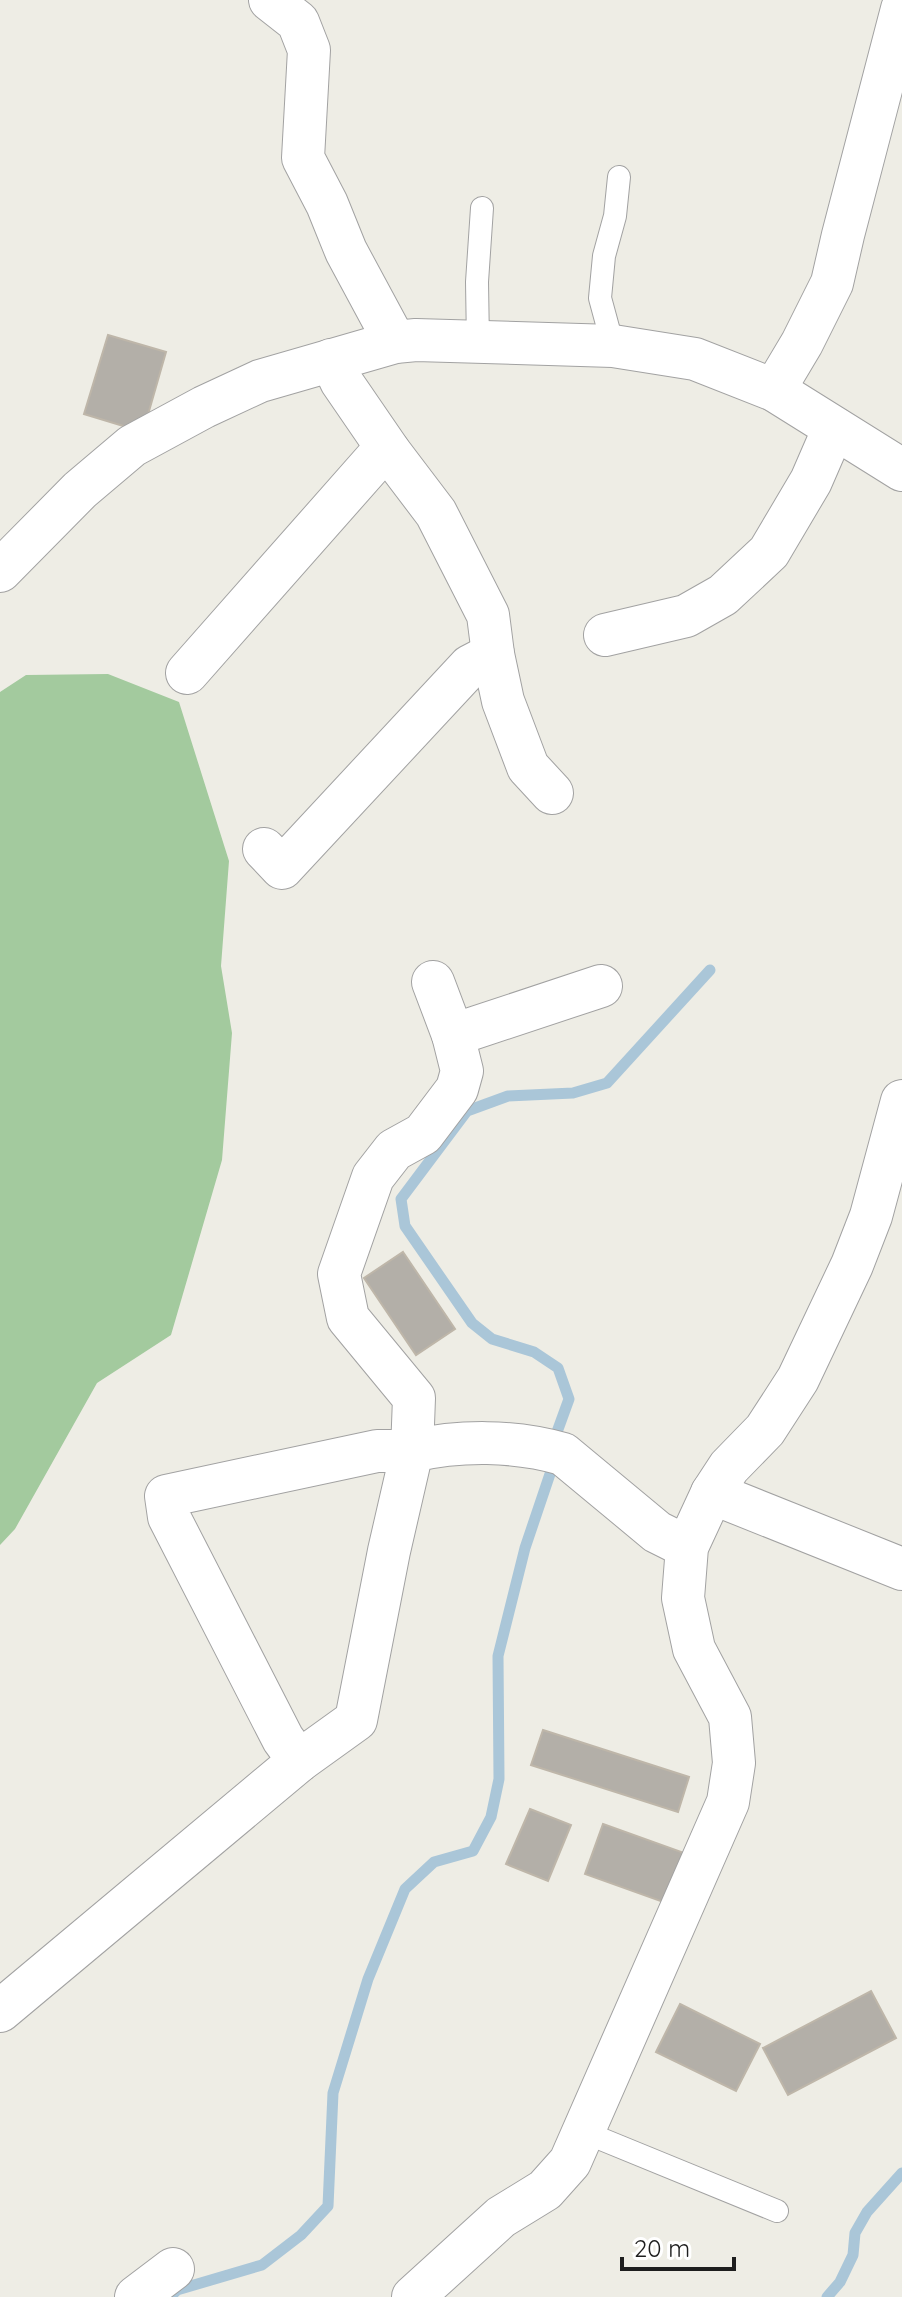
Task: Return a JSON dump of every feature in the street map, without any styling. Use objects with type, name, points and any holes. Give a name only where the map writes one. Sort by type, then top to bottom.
[{"type":"street","points":[[270,0],[298,22],[309,50],[303,158],[327,204],[346,251],[395,342]]},
{"type":"street","points":[[774,390],[832,283],[902,9]]},
{"type":"street","points":[[0,571],[80,490],[132,446],[260,381],[395,342],[613,346],[695,359],[774,390],[902,470]]},
{"type":"street","points":[[331,360],[341,381],[389,451],[436,513],[475,589],[488,615],[503,701],[528,767],[552,793]]},
{"type":"street","points":[[605,635],[686,616],[723,595],[769,552],[811,481],[834,428]]},
{"type":"street","points":[[187,673],[375,460],[389,451]]},
{"type":"street","points":[[264,849],[282,868],[470,666],[493,654]]},
{"type":"street","points":[[0,2011],[299,1761],[356,1720],[412,1451],[414,1398],[348,1318],[339,1274],[373,1177],[394,1150],[423,1134],[457,1089],[462,1071],[453,1035],[433,982]]},
{"type":"street","points":[[453,1035],[601,986]]},
{"type":"street","points":[[413,2297],[501,2217],[545,2190],[570,2162],[728,1802],[734,1763],[730,1717],[694,1649],[683,1598],[687,1547],[712,1493],[729,1467],[765,1430],[798,1379],[852,1265],[871,1216],[902,1101]]},
{"type":"street","points":[[299,1761],[283,1739],[169,1517],[166,1496],[377,1451],[412,1451],[443,1444],[510,1445],[563,1454],[657,1532],[687,1547]]},
{"type":"street","points":[[712,1493],[902,1569]]},
{"type":"street","points":[[136,2297],[173,2269]]},
{"type":"lane","points":[[613,346],[600,298],[604,256],[615,216],[619,177]]},
{"type":"lane","points":[[478,343],[477,282],[482,208]]},
{"type":"lane","points":[[584,2132],[777,2211]]},
{"type":"green space","points":[[108,674],[179,702],[229,861],[221,966],[232,1033],[222,1160],[171,1335],[97,1383],[15,1529],[0,1545],[0,692],[26,675]]},
{"type":"building","points":[[108,335],[166,352],[143,432],[84,414]]},
{"type":"building","points":[[403,1252],[455,1329],[416,1355],[364,1278]]},
{"type":"building","points":[[543,1730],[689,1777],[678,1812],[531,1765]]},
{"type":"building","points":[[530,1809],[571,1825],[548,1881],[506,1864]]},
{"type":"building","points":[[603,1824],[687,1854],[669,1904],[585,1874]]},
{"type":"building","points":[[871,1991],[896,2038],[788,2095],[763,2048]]},
{"type":"building","points":[[680,2004],[760,2044],[736,2091],[656,2052]]},
{"type":"waterway","points":[[557,1432],[569,1399],[558,1368],[534,1352],[492,1339],[472,1323],[405,1226],[401,1199],[467,1111],[508,1096],[573,1093],[607,1083],[710,970]]},
{"type":"waterway","points":[[170,2297],[177,2290],[262,2265],[301,2235],[328,2206],[333,2093],[368,1979],[405,1889],[434,1862],[473,1851],[491,1817],[499,1779],[498,1656],[525,1548],[551,1471]]},
{"type":"waterway","points":[[827,2297],[840,2282],[853,2255],[855,2233],[867,2212],[902,2173]]}]
